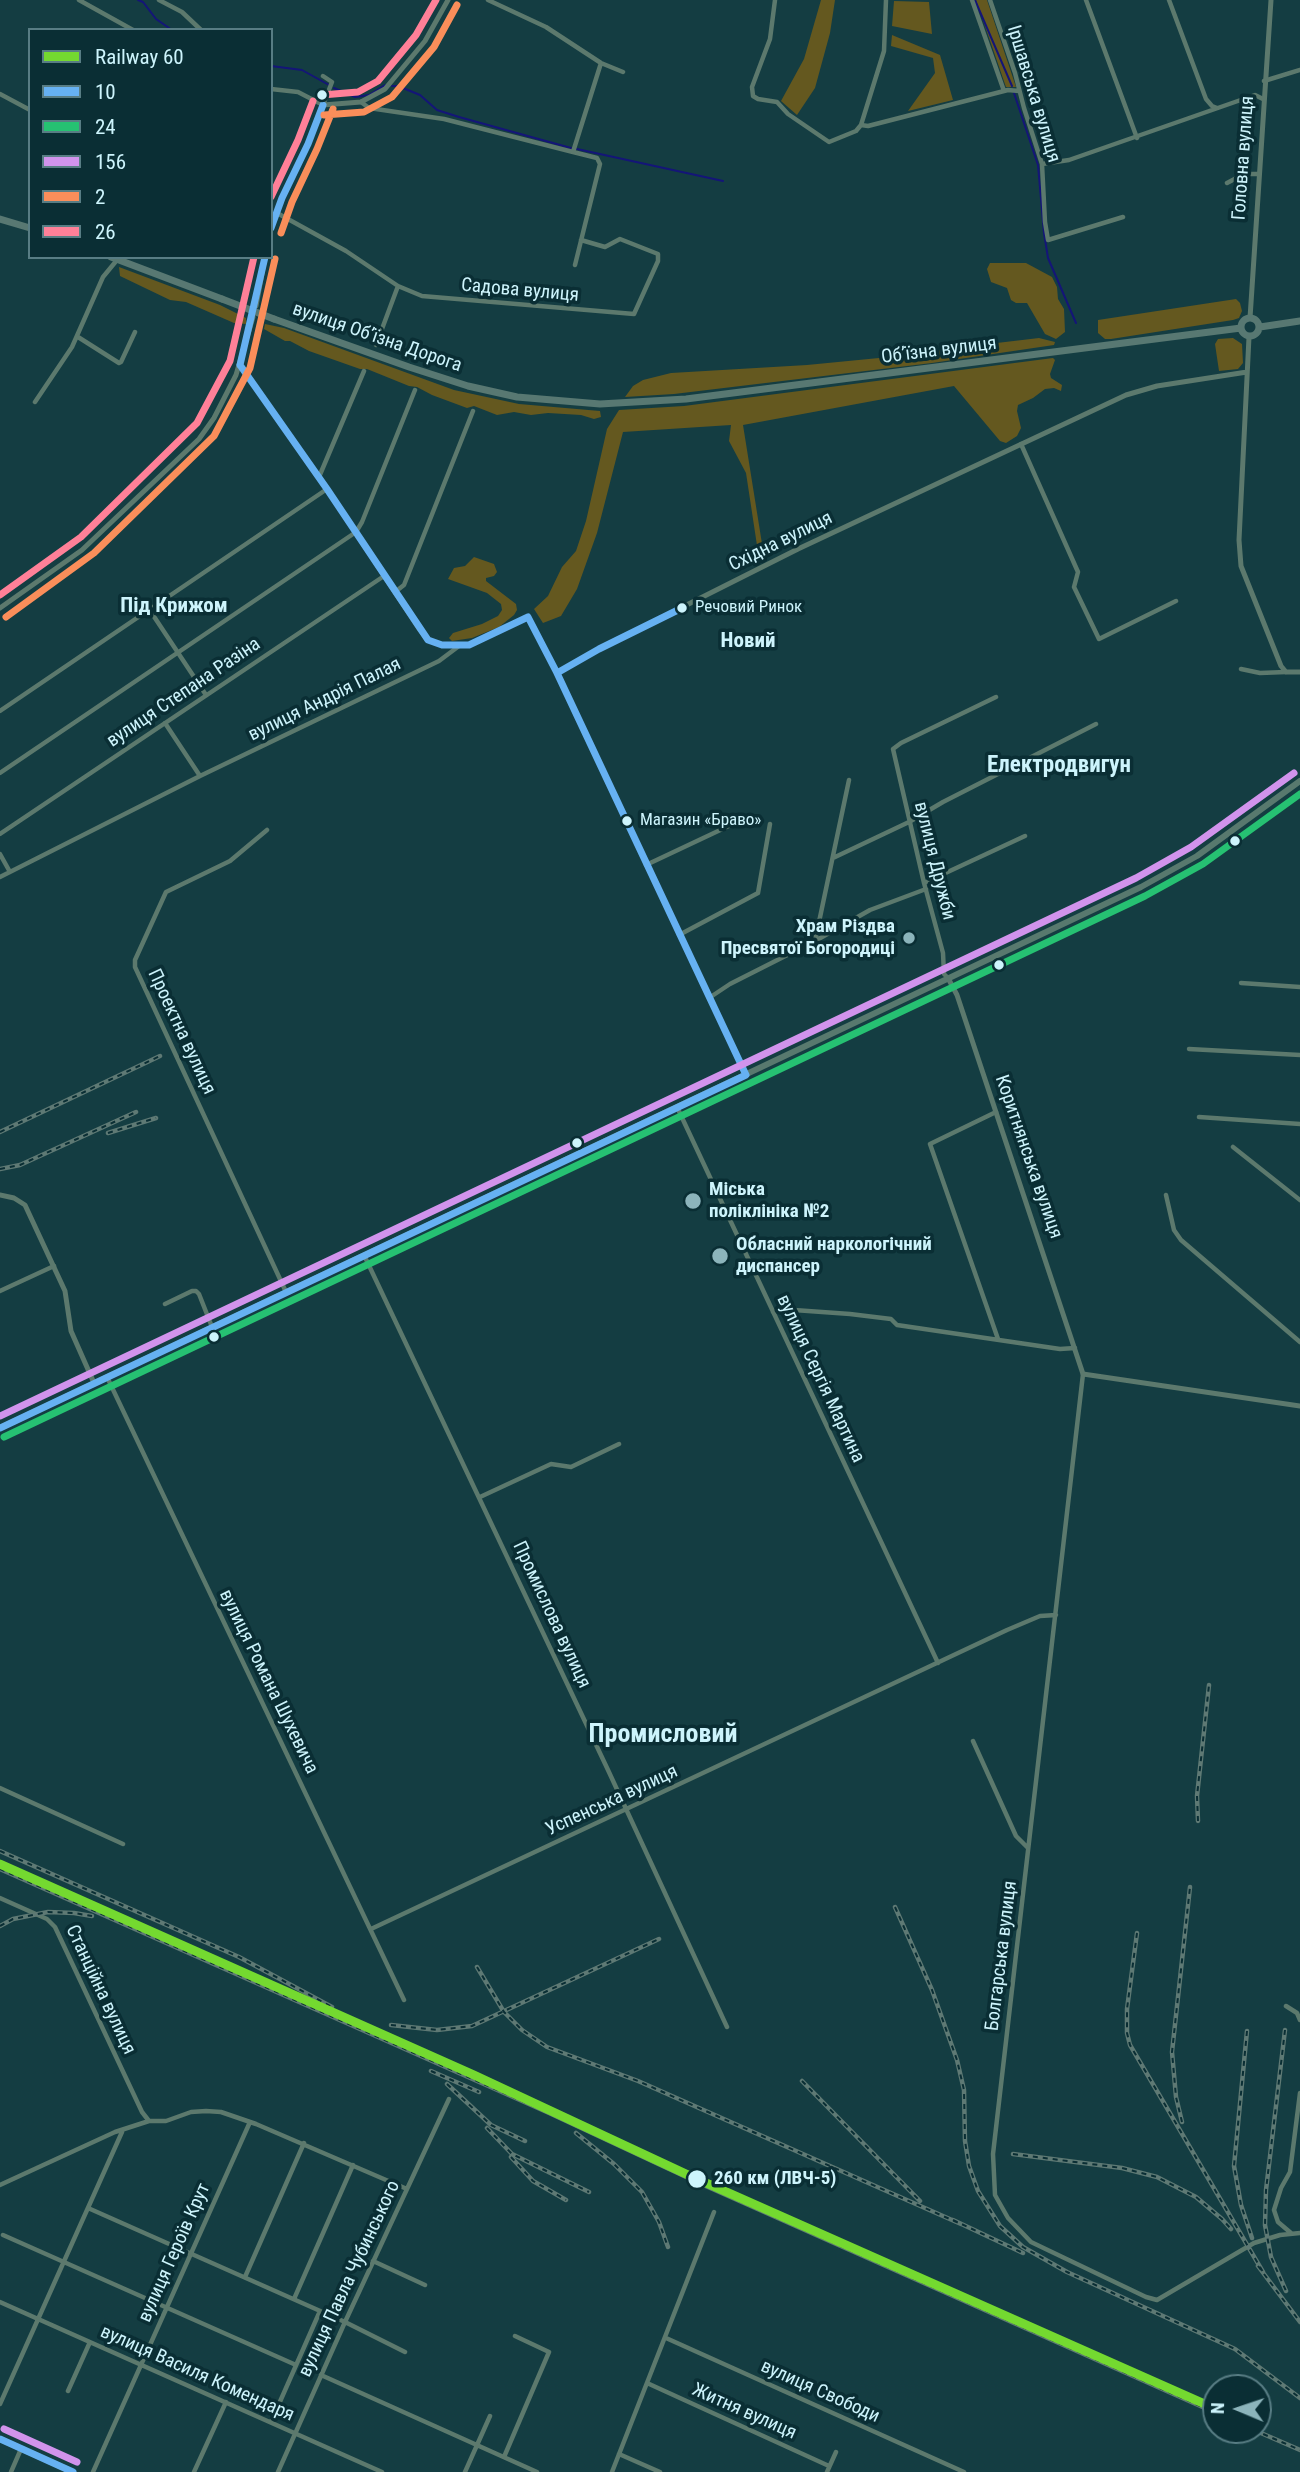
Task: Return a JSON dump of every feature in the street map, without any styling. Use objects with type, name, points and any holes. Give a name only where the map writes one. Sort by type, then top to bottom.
[{"type":"highway","points":[[0,219],[28,227]]},
{"type":"highway","name":"вулиця Обʼїзна Дорога","points":[[117,259],[409,368],[468,386],[517,397],[600,404],[641,403]]},
{"type":"highway","points":[[1250,318],[1258,322],[1260,327],[1258,333],[1249,337],[1241,328],[1242,322],[1250,318]]},
{"type":"highway","points":[[1260,327],[1300,321]]},
{"type":"highway","name":"Обʼїзна вулиця","points":[[641,403],[686,400],[1241,328]]},
{"type":"main road","points":[[0,1428],[746,1075],[1188,862],[1300,781]]},
{"type":"main road","points":[[0,2439],[73,2472]]},
{"type":"street","points":[[79,0],[129,28]]},
{"type":"street","points":[[159,0],[182,12],[199,28]]},
{"type":"street","points":[[273,88],[298,92],[323,104],[361,102],[372,98],[384,89],[413,57],[432,31],[448,0]]},
{"type":"street","points":[[488,0],[546,27],[601,63],[623,72]]},
{"type":"street","points":[[775,0],[770,39],[752,87],[753,96],[777,102],[788,114],[829,142],[856,131],[861,125],[868,94],[881,66],[886,0]]},
{"type":"street","points":[[972,0],[1003,91]]},
{"type":"street","name":"Іршавська вулиця","points":[[990,0],[1042,164],[1048,240],[1123,217]]},
{"type":"street","points":[[1086,0],[1137,138]]},
{"type":"street","points":[[1169,0],[1206,99],[1218,108]]},
{"type":"street","name":"Головна вулиця","points":[[1250,318],[1271,0]]},
{"type":"street","points":[[573,152],[601,63]]},
{"type":"street","points":[[1264,82],[1300,70]]},
{"type":"street","points":[[273,224],[332,82],[323,76]]},
{"type":"street","points":[[861,125],[868,126],[1003,91],[1019,92]]},
{"type":"street","points":[[0,94],[28,109]]},
{"type":"street","points":[[1042,164],[1069,160],[1137,138],[1255,95],[1264,99]]},
{"type":"street","points":[[361,102],[369,108],[444,119],[597,159],[600,164],[575,265]]},
{"type":"street","points":[[1227,183],[1244,174],[1258,174]]},
{"type":"street","name":"Садова вулиця","points":[[277,213],[327,240],[398,286],[426,297],[634,314],[658,261],[657,254],[620,239],[605,247],[581,240]]},
{"type":"street","points":[[35,402],[78,337],[113,259]]},
{"type":"street","points":[[256,306],[265,259]]},
{"type":"street","points":[[376,345],[398,286]]},
{"type":"street","points":[[0,608],[88,545],[192,446],[214,418],[240,365],[253,317]]},
{"type":"street","points":[[78,337],[119,363],[135,332]]},
{"type":"street","points":[[1249,337],[1241,566],[1258,613],[1286,672]]},
{"type":"street","points":[[240,365],[428,640],[437,644],[459,646],[479,642],[528,617],[557,673],[746,1075]]},
{"type":"street","points":[[318,478],[364,372]]},
{"type":"street","name":"Східна вулиця","points":[[557,673],[599,649],[798,549],[1126,395],[1157,386],[1247,372]]},
{"type":"street","points":[[0,773],[356,532],[415,390]]},
{"type":"street","points":[[395,592],[404,585],[473,411]]},
{"type":"street","points":[[1021,444],[1078,572],[1074,587],[1099,639],[1176,601]]},
{"type":"street","points":[[0,711],[327,489]]},
{"type":"street","name":"вулиця Степана Разіна","points":[[0,834],[384,576]]},
{"type":"street","points":[[149,609],[206,695]]},
{"type":"street","name":"вулиця Андрія Палая","points":[[0,877],[439,660],[459,646]]},
{"type":"street","points":[[1241,669],[1261,673],[1300,672]]},
{"type":"street","name":"вулиця Дружби","points":[[948,978],[944,974],[943,953],[893,749],[996,697]]},
{"type":"street","points":[[164,723],[200,776]]},
{"type":"street","points":[[833,858],[909,822],[1096,724]]},
{"type":"street","points":[[815,941],[849,779]]},
{"type":"street","points":[[646,865],[733,824]]},
{"type":"street","points":[[679,935],[758,892],[770,824]]},
{"type":"street","name":"Проектна вулиця","points":[[267,830],[230,861],[166,892],[135,960],[135,967],[286,1292]]},
{"type":"street","points":[[924,883],[1025,836]]},
{"type":"street","points":[[0,854],[10,872]]},
{"type":"street","points":[[709,998],[730,984],[870,910],[926,889]]},
{"type":"street","name":"Коритнянська вулиця","points":[[948,978],[956,990],[1083,1374]]},
{"type":"street","points":[[1241,983],[1300,987]]},
{"type":"street","points":[[1189,1049],[1300,1055]]},
{"type":"street","name":"вулиця Сергія Мартина","points":[[677,1107],[938,1663]]},
{"type":"street","points":[[996,1112],[930,1144],[998,1340]]},
{"type":"street","points":[[1199,1117],[1300,1124]]},
{"type":"street","points":[[1233,1147],[1300,1200]]},
{"type":"street","points":[[0,1195],[14,1198],[25,1205],[65,1290],[71,1331],[94,1383]]},
{"type":"street","points":[[1166,1195],[1174,1230],[1181,1240],[1300,1342]]},
{"type":"street","name":"Промислова вулиця","points":[[364,1255],[727,2027]]},
{"type":"street","points":[[0,1291],[54,1266]]},
{"type":"street","points":[[164,1304],[196,1291],[212,1327]]},
{"type":"street","points":[[773,1312],[780,1309],[883,1318],[891,1319],[897,1325],[1060,1349],[1075,1348]]},
{"type":"street","points":[[1083,1374],[1300,1406]]},
{"type":"street","name":"Болгарська вулиця","points":[[1083,1374],[993,2154],[995,2195],[1008,2218],[1022,2234],[1038,2245],[1157,2300],[1245,2248],[1292,2233]]},
{"type":"street","name":"вулиця Романа Шухевича","points":[[107,1377],[404,2000]]},
{"type":"street","points":[[480,1497],[551,1464],[572,1467],[619,1444]]},
{"type":"street","name":"Успенська вулиця","points":[[371,1929],[1040,1616],[1056,1615]]},
{"type":"street","points":[[973,1741],[1016,1836],[1029,1848]]},
{"type":"street","points":[[0,1788],[122,1844]]},
{"type":"street","name":"Станційна вулиця","points":[[0,1898],[47,1919],[55,1927],[142,2112],[149,2121]]},
{"type":"street","points":[[1286,2006],[1297,2013],[1300,2021]]},
{"type":"street","points":[[1300,2092],[1290,2172],[1274,2210],[1278,2222],[1292,2233],[1300,2233]]},
{"type":"street","name":"вулиця Павла Чубинського","points":[[278,2472],[449,2098]]},
{"type":"street","points":[[0,2185],[115,2132],[122,2132],[149,2121],[166,2121],[191,2112],[206,2111],[221,2112],[250,2122],[407,2189]]},
{"type":"street","name":"вулиця Героїв Крут","points":[[93,2472],[250,2122]]},
{"type":"street","points":[[0,2404],[122,2132]]},
{"type":"street","points":[[245,2277],[304,2143]]},
{"type":"street","points":[[294,2299],[353,2165]]},
{"type":"street","points":[[88,2208],[345,2322],[405,2352]]},
{"type":"street","points":[[612,2472],[714,2212]]},
{"type":"street","points":[[3,2235],[296,2365]]},
{"type":"street","points":[[373,2261],[425,2285]]},
{"type":"street","name":"вулиця Василя Комендаря","points":[[0,2302],[382,2472]]},
{"type":"street","name":"вулиця Павла Чубинського","points":[[271,2422],[320,2311]]},
{"type":"street","points":[[504,2457],[549,2352],[515,2336]]},
{"type":"street","name":"вулиця Свободи","points":[[666,2338],[962,2472]]},
{"type":"street","points":[[68,2391],[89,2342]]},
{"type":"street","points":[[321,2375],[537,2472]]},
{"type":"street","name":"Житня вулиця","points":[[647,2383],[830,2466]]},
{"type":"street","points":[[194,2472],[226,2402]]},
{"type":"street","points":[[465,2472],[490,2416]]},
{"type":"street","points":[[11,2472],[21,2449]]},
{"type":"street","points":[[827,2472],[836,2452]]},
{"type":"street","points":[[619,2454],[660,2472]]},
{"type":"shaded area","points":[[821,0],[835,0],[830,33],[815,88],[797,115],[781,101],[804,59]]},
{"type":"shaded area","points":[[976,0],[987,0],[1016,87],[1006,87]]},
{"type":"shaded area","points":[[894,1],[929,2],[932,34],[892,26]]},
{"type":"shaded area","points":[[892,35],[940,55],[953,100],[908,111],[935,73],[933,58],[891,46]]},
{"type":"shaded area","points":[[990,263],[1026,263],[1052,277],[1057,287],[1058,299],[1064,309],[1065,332],[1056,339],[1045,334],[1027,303],[1016,303],[1011,300],[1007,288],[991,282],[987,269]]},
{"type":"shaded area","points":[[119,267],[220,305],[246,318],[246,324],[234,323],[186,302],[170,300],[120,276]]},
{"type":"shaded area","points":[[1236,299],[1242,311],[1239,318],[1233,320],[1111,339],[1105,339],[1098,333],[1098,320]]},
{"type":"shaded area","points":[[265,324],[284,328],[454,390],[519,404],[600,411],[601,417],[594,419],[581,415],[531,415],[514,412],[497,415],[474,406],[467,408],[417,387],[309,351],[264,329]]},
{"type":"shaded area","points":[[1039,338],[1055,342],[1054,345],[932,363],[674,394],[625,397],[633,386],[643,380],[671,373],[807,365],[920,354]]},
{"type":"shaded area","points":[[1233,338],[1242,344],[1243,363],[1238,369],[1219,371],[1215,344],[1218,339]]},
{"type":"shaded area","points":[[1053,358],[1055,360],[1050,374],[1051,378],[1062,385],[1061,391],[1054,388],[1045,389],[1018,405],[1021,428],[1017,436],[1006,443],[1000,441],[954,386],[743,425],[763,550],[758,552],[746,473],[729,441],[731,425],[623,432],[597,533],[577,589],[561,616],[543,623],[534,609],[548,596],[562,567],[576,551],[586,521],[607,429],[619,410],[684,406]]},
{"type":"shaded area","points":[[474,557],[494,564],[497,572],[486,578],[486,581],[516,604],[517,610],[499,627],[472,638],[452,641],[449,638],[453,633],[482,624],[498,616],[502,610],[501,604],[487,593],[448,579],[454,568],[465,566]]},
{"type":"waterway","points":[[138,0],[169,28]]},
{"type":"waterway","points":[[975,0],[1012,86]]},
{"type":"waterway","points":[[273,66],[302,70],[329,85]]},
{"type":"waterway","points":[[334,88],[355,97],[369,95],[385,85]]},
{"type":"waterway","points":[[392,86],[420,95],[437,110],[571,148]]},
{"type":"waterway","points":[[1014,93],[1038,165],[1048,258],[1076,323]]},
{"type":"waterway","points":[[577,149],[723,181]]},
{"type":"railway","points":[[0,1132],[160,1056]]},
{"type":"railway","points":[[0,1169],[20,1165],[136,1112]]},
{"type":"railway","points":[[108,1133],[156,1118]]},
{"type":"railway","points":[[1198,1821],[1197,1796],[1209,1685]]},
{"type":"railway","points":[[0,1851],[239,1957],[332,2007]]},
{"type":"railway","points":[[0,1869],[1202,2407]]},
{"type":"railway","points":[[1182,2122],[1176,2097],[1172,2052],[1190,1887]]},
{"type":"railway","points":[[895,1907],[932,1990],[957,2060],[964,2090],[965,2141],[969,2166],[978,2191],[1000,2226],[1023,2247],[1067,2272],[1235,2349],[1300,2398]]},
{"type":"railway","points":[[0,1926],[13,1919],[48,1912],[92,1916]]},
{"type":"railway","points":[[1137,1933],[1127,2009],[1130,2045],[1263,2272]]},
{"type":"railway","points":[[391,2025],[437,2030],[472,2026],[659,1939]]},
{"type":"railway","points":[[477,1967],[504,2012],[522,2030],[547,2047],[638,2081],[961,2224]]},
{"type":"railway","points":[[1285,2030],[1266,2190],[1265,2225],[1271,2257],[1286,2291]]},
{"type":"railway","points":[[1247,2031],[1234,2166],[1241,2205],[1252,2238]]},
{"type":"railway","points":[[431,2071],[479,2092]]},
{"type":"railway","points":[[802,2081],[920,2201]]},
{"type":"railway","points":[[447,2084],[491,2125],[525,2141]]},
{"type":"railway","points":[[487,2128],[512,2154],[589,2192]]},
{"type":"railway","points":[[576,2133],[614,2164],[642,2192],[659,2222],[668,2247]]},
{"type":"railway","points":[[1013,2154],[1122,2168],[1157,2177],[1196,2197],[1231,2229]]},
{"type":"railway","points":[[511,2157],[533,2181],[566,2200]]},
{"type":"railway","points":[[953,2220],[1023,2253]]},
{"type":"railway","points":[[1258,2266],[1300,2322]]},
{"type":"railway","points":[[1272,2438],[1300,2450]]},
{"type":"rail line","name":"60","points":[[0,1864],[474,2075],[686,2174],[1202,2403]]},
{"type":"transit line","name":"26","points":[[322,95],[358,92],[378,81],[416,35],[436,0]]},
{"type":"transit line","name":"2","points":[[324,115],[364,112],[392,97],[434,47],[457,5]]},
{"type":"transit line","name":"26","points":[[273,193],[313,101]]},
{"type":"transit line","name":"10","points":[[273,223],[323,105]]},
{"type":"transit line","name":"2","points":[[281,233],[333,109]]},
{"type":"transit line","name":"26","points":[[0,595],[81,537],[197,423],[230,361],[254,259]]},
{"type":"transit line","name":"10","points":[[240,365],[265,259]]},
{"type":"transit line","name":"2","points":[[6,617],[94,553],[214,436],[250,368],[275,259]]},
{"type":"transit line","name":"10","points":[[240,365],[428,640],[442,645],[469,645],[528,617],[557,673],[746,1075]]},
{"type":"transit line","name":"10","points":[[557,673],[684,607]]},
{"type":"transit line","name":"156","points":[[0,1416],[1136,878],[1191,847],[1294,773]]},
{"type":"transit line","name":"24","points":[[4,1437],[1145,896],[1203,864],[1300,794]]},
{"type":"transit line","name":"10","points":[[0,1428],[746,1075]]},
{"type":"transit line","name":"156","points":[[4,2429],[77,2462]]},
{"type":"transit line","name":"10","points":[[0,2439],[73,2472]]},
{"type":"place","name":"Речовий Ринок","points":[[682,608]]},
{"type":"place","name":"Магазин «Браво»","points":[[627,821]]},
{"type":"place","name":"Храм Різдва Пресвятої Богородиці","points":[[909,938]]},
{"type":"place","name":"Міська поліклініка №2","points":[[693,1201]]},
{"type":"place","name":"Обласний наркологічний диспансер","points":[[720,1256]]},
{"type":"place","name":"260 км (ЛВЧ-5)","points":[[697,2179]]},
{"type":"district","name":"Під Крижом","points":[[174,607]]},
{"type":"district","name":"Новий","points":[[748,642]]},
{"type":"district","name":"Електродвигун","points":[[1059,766]]},
{"type":"district","name":"Промисловий","points":[[663,1735]]}]
